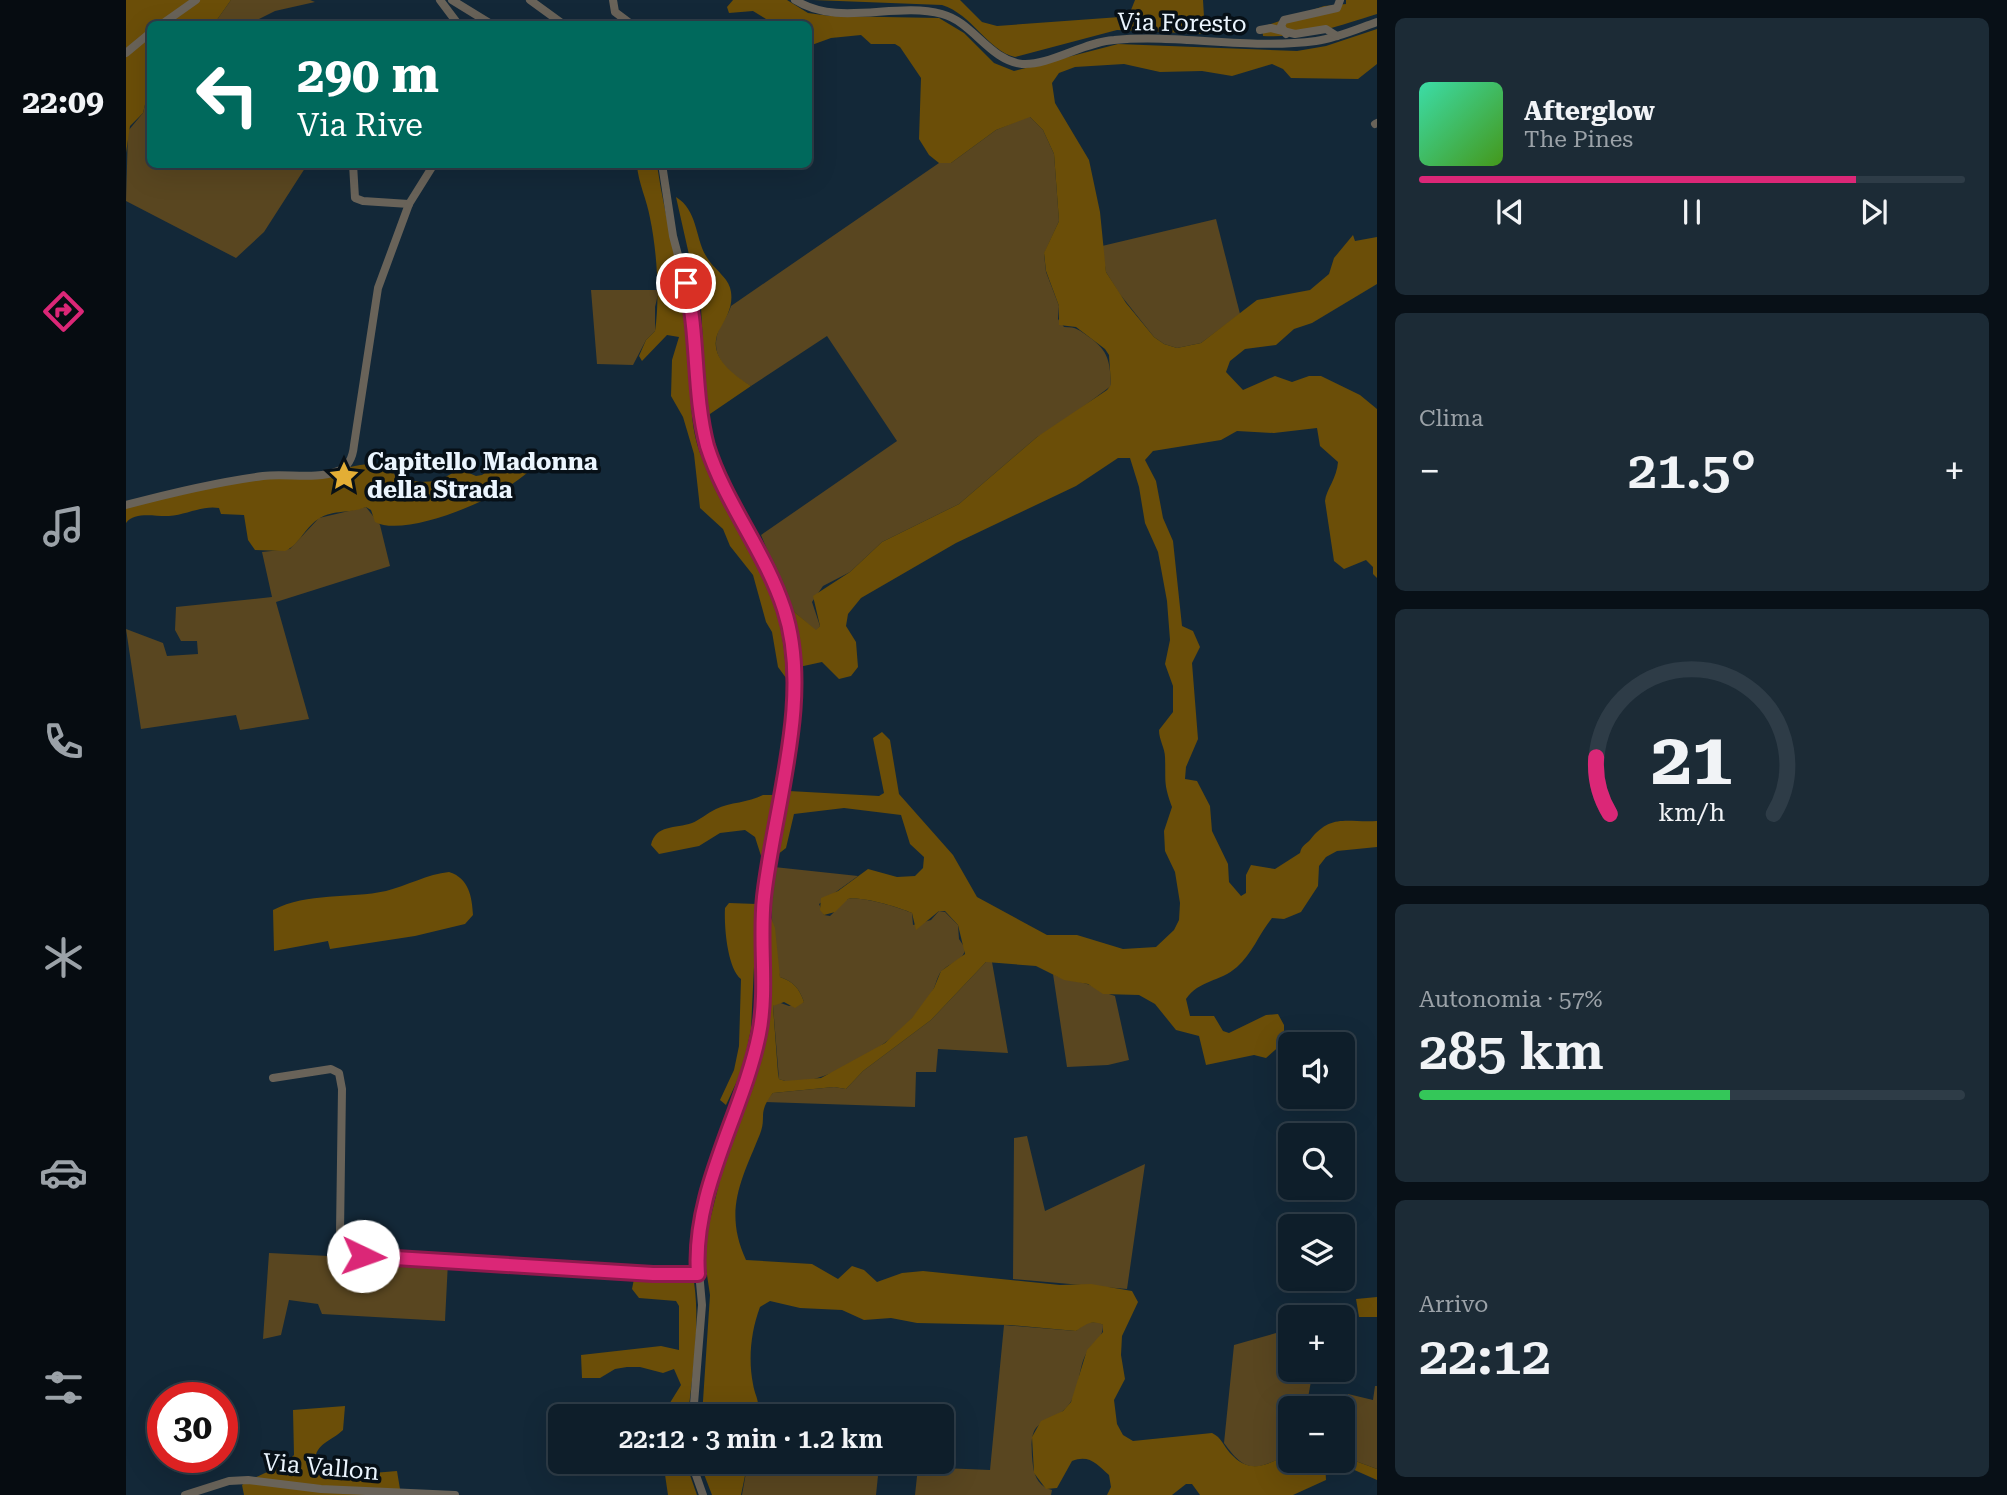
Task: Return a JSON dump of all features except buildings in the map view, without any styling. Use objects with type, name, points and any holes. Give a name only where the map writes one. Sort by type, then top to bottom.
[{"type":"street","points":[[166,21],[196,0]]},
{"type":"street","points":[[440,0],[456,21]]},
{"type":"street","points":[[452,0],[486,21]]},
{"type":"street","points":[[530,0],[559,21]]},
{"type":"street","points":[[613,0],[615,12],[627,21]]},
{"type":"street","name":"Via Foresto","points":[[795,0],[808,8],[834,12],[941,13],[964,23],[1001,56],[1021,64],[1116,39],[1273,43],[1337,36],[1377,22]]},
{"type":"street","points":[[1286,34],[1280,26],[1284,20],[1337,8],[1340,0]]},
{"type":"street","points":[[1259,30],[1271,28],[1286,34],[1326,29],[1337,36]]},
{"type":"street","points":[[126,53],[147,36]]},
{"type":"street","points":[[352,168],[355,198],[409,204]]},
{"type":"street","points":[[126,505],[186,489],[264,475],[327,474],[343,469],[349,463],[355,445],[378,288],[409,204],[432,168]]},
{"type":"street","points":[[663,168],[673,236],[692,312],[703,432],[717,473],[759,552],[784,610],[793,669],[786,767],[764,899],[759,1032],[715,1171],[699,1241],[698,1275],[702,1324],[694,1404]]},
{"type":"street","points":[[273,1078],[331,1069],[339,1073],[342,1089],[340,1232],[343,1244],[351,1252],[376,1257],[698,1275]]},
{"type":"street","points":[[696,1474],[704,1495]]},
{"type":"street","name":"Via Vallon","points":[[185,1495],[229,1481],[248,1480],[321,1489],[455,1495]]},
{"type":"shaded area","points":[[126,0],[231,0],[216,21],[147,21],[147,96],[143,113],[130,126],[126,153]]},
{"type":"shaded area","points":[[231,0],[315,2],[275,11],[255,21],[216,21]]},
{"type":"shaded area","points":[[733,0],[787,0],[808,13],[830,16],[939,18],[964,33],[994,63],[1014,71],[1118,44],[1297,51],[1326,46],[1377,29],[1377,64],[1358,79],[1291,78],[1283,69],[1272,64],[1232,76],[1202,71],[1160,72],[1124,64],[1075,67],[1059,73],[1052,83],[1055,103],[1089,160],[1100,212],[1106,272],[1126,303],[1154,337],[1164,344],[1177,348],[1201,343],[1257,300],[1310,290],[1329,274],[1334,258],[1353,235],[1355,241],[1377,237],[1377,284],[1312,323],[1294,329],[1276,345],[1245,349],[1230,361],[1226,372],[1243,390],[1275,376],[1292,382],[1309,376],[1321,376],[1360,395],[1377,409],[1377,578],[1373,574],[1373,567],[1366,560],[1344,569],[1334,561],[1325,501],[1338,462],[1320,446],[1317,428],[1274,433],[1237,431],[1221,440],[1153,451],[1145,460],[1156,481],[1163,518],[1173,541],[1182,626],[1193,631],[1200,647],[1192,663],[1198,739],[1186,767],[1185,779],[1197,781],[1210,806],[1212,831],[1228,864],[1229,882],[1241,896],[1246,893],[1246,875],[1251,865],[1275,869],[1300,853],[1318,832],[1333,823],[1377,821],[1377,847],[1337,851],[1326,857],[1319,866],[1318,886],[1301,912],[1284,919],[1272,918],[1237,967],[1224,976],[1203,984],[1186,999],[1190,1016],[1214,1016],[1223,1031],[1229,1033],[1266,1015],[1278,1014],[1284,1025],[1284,1032],[1278,1032],[1278,1047],[1266,1058],[1254,1055],[1206,1065],[1199,1036],[1176,1030],[1155,1004],[1139,995],[1103,994],[1088,984],[1064,980],[1036,966],[986,962],[931,1020],[863,1071],[846,1089],[834,1087],[773,1093],[765,1105],[762,1128],[742,1180],[736,1210],[739,1242],[746,1260],[812,1264],[838,1279],[852,1266],[864,1270],[877,1282],[902,1273],[923,1271],[1060,1285],[1091,1284],[1132,1291],[1138,1302],[1122,1336],[1121,1355],[1125,1379],[1114,1400],[1117,1424],[1123,1435],[1133,1441],[1212,1433],[1230,1453],[1245,1464],[1259,1466],[1278,1459],[1278,1473],[1326,1473],[1326,1480],[1293,1495],[1200,1495],[1192,1484],[1186,1484],[1172,1495],[1107,1495],[1111,1487],[1109,1475],[1088,1459],[1072,1461],[1057,1488],[1046,1489],[1034,1473],[1032,1437],[1041,1421],[1063,1411],[1071,1402],[1087,1350],[1103,1332],[1103,1325],[1095,1323],[1076,1331],[1010,1325],[917,1323],[891,1318],[864,1320],[842,1310],[800,1308],[770,1301],[760,1307],[751,1345],[751,1374],[758,1404],[703,1404],[710,1295],[703,1248],[732,1131],[760,1056],[765,1030],[770,915],[775,928],[780,977],[795,986],[804,1002],[795,1008],[784,1002],[773,1006],[778,1073],[779,1079],[785,1081],[821,1078],[885,1043],[912,1018],[934,988],[941,971],[965,954],[958,925],[945,911],[939,911],[916,930],[912,913],[862,899],[848,899],[835,912],[824,915],[820,910],[821,898],[838,891],[868,869],[897,877],[915,876],[923,868],[924,857],[910,844],[901,815],[844,808],[794,814],[786,848],[777,855],[789,791],[879,796],[884,793],[873,738],[882,732],[890,740],[899,794],[953,855],[977,897],[1047,935],[1077,935],[1123,949],[1156,947],[1174,930],[1179,920],[1180,903],[1175,872],[1165,851],[1164,831],[1172,807],[1166,787],[1165,754],[1159,730],[1173,712],[1173,686],[1165,664],[1170,640],[1167,601],[1158,552],[1145,523],[1139,487],[1130,458],[1118,458],[1076,486],[956,543],[861,598],[848,614],[846,626],[856,642],[858,667],[851,676],[839,679],[822,662],[799,667],[792,610],[816,630],[820,626],[813,596],[850,572],[882,542],[959,504],[1037,437],[1107,390],[1111,385],[1109,355],[1076,327],[1059,325],[1059,306],[1046,271],[1044,253],[1059,221],[1054,154],[1043,130],[1030,117],[996,130],[951,163],[939,163],[929,155],[919,139],[921,78],[900,47],[895,44],[871,44],[861,35],[831,38],[812,45],[812,21],[769,21],[753,11],[729,13],[727,7]]},
{"type":"shaded area","points":[[813,0],[960,0],[982,22],[997,26],[1120,17],[1131,10],[1135,0],[1203,0],[1205,34],[1117,30],[1015,57],[996,48],[962,16],[942,5]]},
{"type":"shaded area","points":[[1346,0],[1377,0],[1377,14],[1308,33],[1263,36],[1262,27],[1324,6],[1346,4]]},
{"type":"shaded area","points":[[147,96],[147,168],[305,168],[264,232],[236,258],[126,201],[128,131],[143,113]]},
{"type":"shaded area","points":[[1029,116],[1043,130],[1054,154],[1059,221],[1044,254],[1046,272],[1059,306],[1058,319],[1064,327],[1078,329],[1101,347],[1109,364],[1111,386],[1053,429],[1037,437],[959,504],[882,542],[850,572],[823,586],[812,602],[820,626],[816,631],[792,610],[761,535],[897,441],[827,336],[751,386],[730,371],[719,358],[716,342],[719,329],[731,306],[939,163],[951,163],[996,130]]},
{"type":"shaded area","points":[[637,168],[658,168],[687,310],[695,436],[713,480],[739,522],[766,578],[782,637],[786,678],[778,667],[772,632],[766,622],[753,575],[730,546],[723,529],[700,508],[694,454],[683,417],[671,396],[672,360],[679,337],[667,335],[642,361],[639,356],[646,340],[655,331],[657,289],[649,211]]},
{"type":"shaded area","points":[[676,197],[689,211],[705,254],[730,288],[730,306],[717,337],[718,354],[736,376],[751,386],[707,416],[701,308]]},
{"type":"shaded area","points":[[1216,219],[1240,314],[1201,343],[1177,348],[1164,344],[1154,337],[1119,293],[1106,272],[1102,246]]},
{"type":"shaded area","points":[[591,290],[659,290],[655,307],[655,331],[646,340],[633,365],[597,364]]},
{"type":"shaded area","points":[[525,455],[537,455],[539,460],[510,485],[462,509],[412,524],[391,526],[375,522],[371,510],[366,507],[328,514],[313,523],[294,545],[285,551],[255,550],[248,540],[244,515],[221,514],[219,508],[169,516],[140,516],[126,523],[126,506],[247,479],[323,474],[374,464],[391,467],[396,478],[420,482],[438,481],[460,469],[476,476],[482,475],[497,464]]},
{"type":"shaded area","points":[[366,507],[380,525],[390,566],[276,602],[309,719],[240,730],[236,715],[141,729],[126,629],[163,643],[167,656],[198,654],[197,641],[181,641],[175,630],[176,607],[272,597],[262,552],[290,549],[319,518]]},
{"type":"shaded area","points":[[763,795],[774,795],[762,859],[755,837],[745,830],[720,833],[699,846],[659,854],[651,845],[662,830],[692,823],[721,807]]},
{"type":"shaded area","points":[[774,867],[858,876],[819,904],[824,915],[830,916],[846,900],[852,899],[879,902],[912,913],[913,925],[931,920],[939,911],[945,912],[958,925],[959,939],[965,948],[959,960],[943,969],[924,1003],[894,1036],[845,1067],[809,1080],[793,1082],[779,1079],[773,1006],[778,1002],[789,1006],[804,1002],[795,986],[780,977],[772,922]]},
{"type":"shaded area","points":[[449,872],[465,883],[470,895],[473,915],[465,924],[415,936],[330,949],[328,941],[274,951],[273,910],[286,904],[314,898],[386,891]]},
{"type":"shaded area","points":[[729,903],[757,904],[751,1029],[743,1068],[726,1105],[720,1100],[734,1070],[739,1046],[741,979],[732,966],[727,946],[725,908]]},
{"type":"shaded area","points":[[986,962],[992,962],[1008,1053],[938,1049],[936,1072],[916,1072],[915,1107],[765,1102],[773,1093],[834,1087],[846,1089],[863,1071],[931,1020]]},
{"type":"shaded area","points":[[1053,974],[1115,996],[1129,1060],[1108,1065],[1067,1067]]},
{"type":"shaded area","points":[[1027,1136],[1045,1211],[1145,1164],[1127,1289],[1013,1279],[1014,1138]]},
{"type":"shaded area","points":[[269,1253],[448,1262],[445,1321],[322,1314],[318,1304],[289,1300],[281,1335],[263,1339]]},
{"type":"shaded area","points":[[635,1274],[693,1276],[696,1328],[689,1404],[669,1404],[681,1385],[674,1369],[663,1373],[640,1367],[627,1367],[615,1369],[600,1378],[582,1378],[581,1355],[661,1346],[679,1350],[679,1306],[676,1301],[639,1298],[632,1289]]},
{"type":"shaded area","points":[[1377,1297],[1377,1317],[1359,1317],[1356,1299]]},
{"type":"shaded area","points":[[1098,1322],[1103,1325],[1101,1334],[1084,1358],[1076,1391],[1062,1412],[1036,1428],[1033,1436],[1035,1474],[1041,1484],[1052,1490],[1051,1495],[915,1495],[917,1474],[954,1474],[954,1468],[990,1470],[1004,1325],[1076,1331],[1085,1323]]},
{"type":"shaded area","points":[[1278,1332],[1278,1382],[1311,1382],[1308,1396],[1278,1396],[1278,1459],[1261,1466],[1247,1465],[1240,1461],[1224,1443],[1234,1345]]},
{"type":"shaded area","points":[[1377,1386],[1377,1469],[1355,1461],[1355,1396],[1348,1394],[1373,1400]]},
{"type":"shaded area","points":[[345,1406],[343,1430],[318,1451],[318,1473],[326,1470],[349,1475],[397,1471],[401,1495],[244,1495],[242,1485],[282,1465],[294,1455],[293,1410]]},
{"type":"shaded area","points":[[1355,1461],[1377,1469],[1377,1480],[1355,1470]]},
{"type":"shaded area","points":[[665,1474],[690,1474],[697,1495],[668,1495]]},
{"type":"shaded area","points":[[704,1474],[745,1474],[741,1495],[712,1495]]},
{"type":"shaded area","points":[[746,1474],[878,1474],[876,1495],[742,1495]]},
{"type":"place","name":"Capitello Madonna della Strada","points":[[344,476]]},
{"type":"route","points":[[363,1256],[653,1274],[698,1274],[697,1249],[715,1171],[757,1045],[762,1008],[764,899],[786,767],[793,669],[784,610],[775,586],[717,473],[703,432],[696,333],[686,283]]}]
